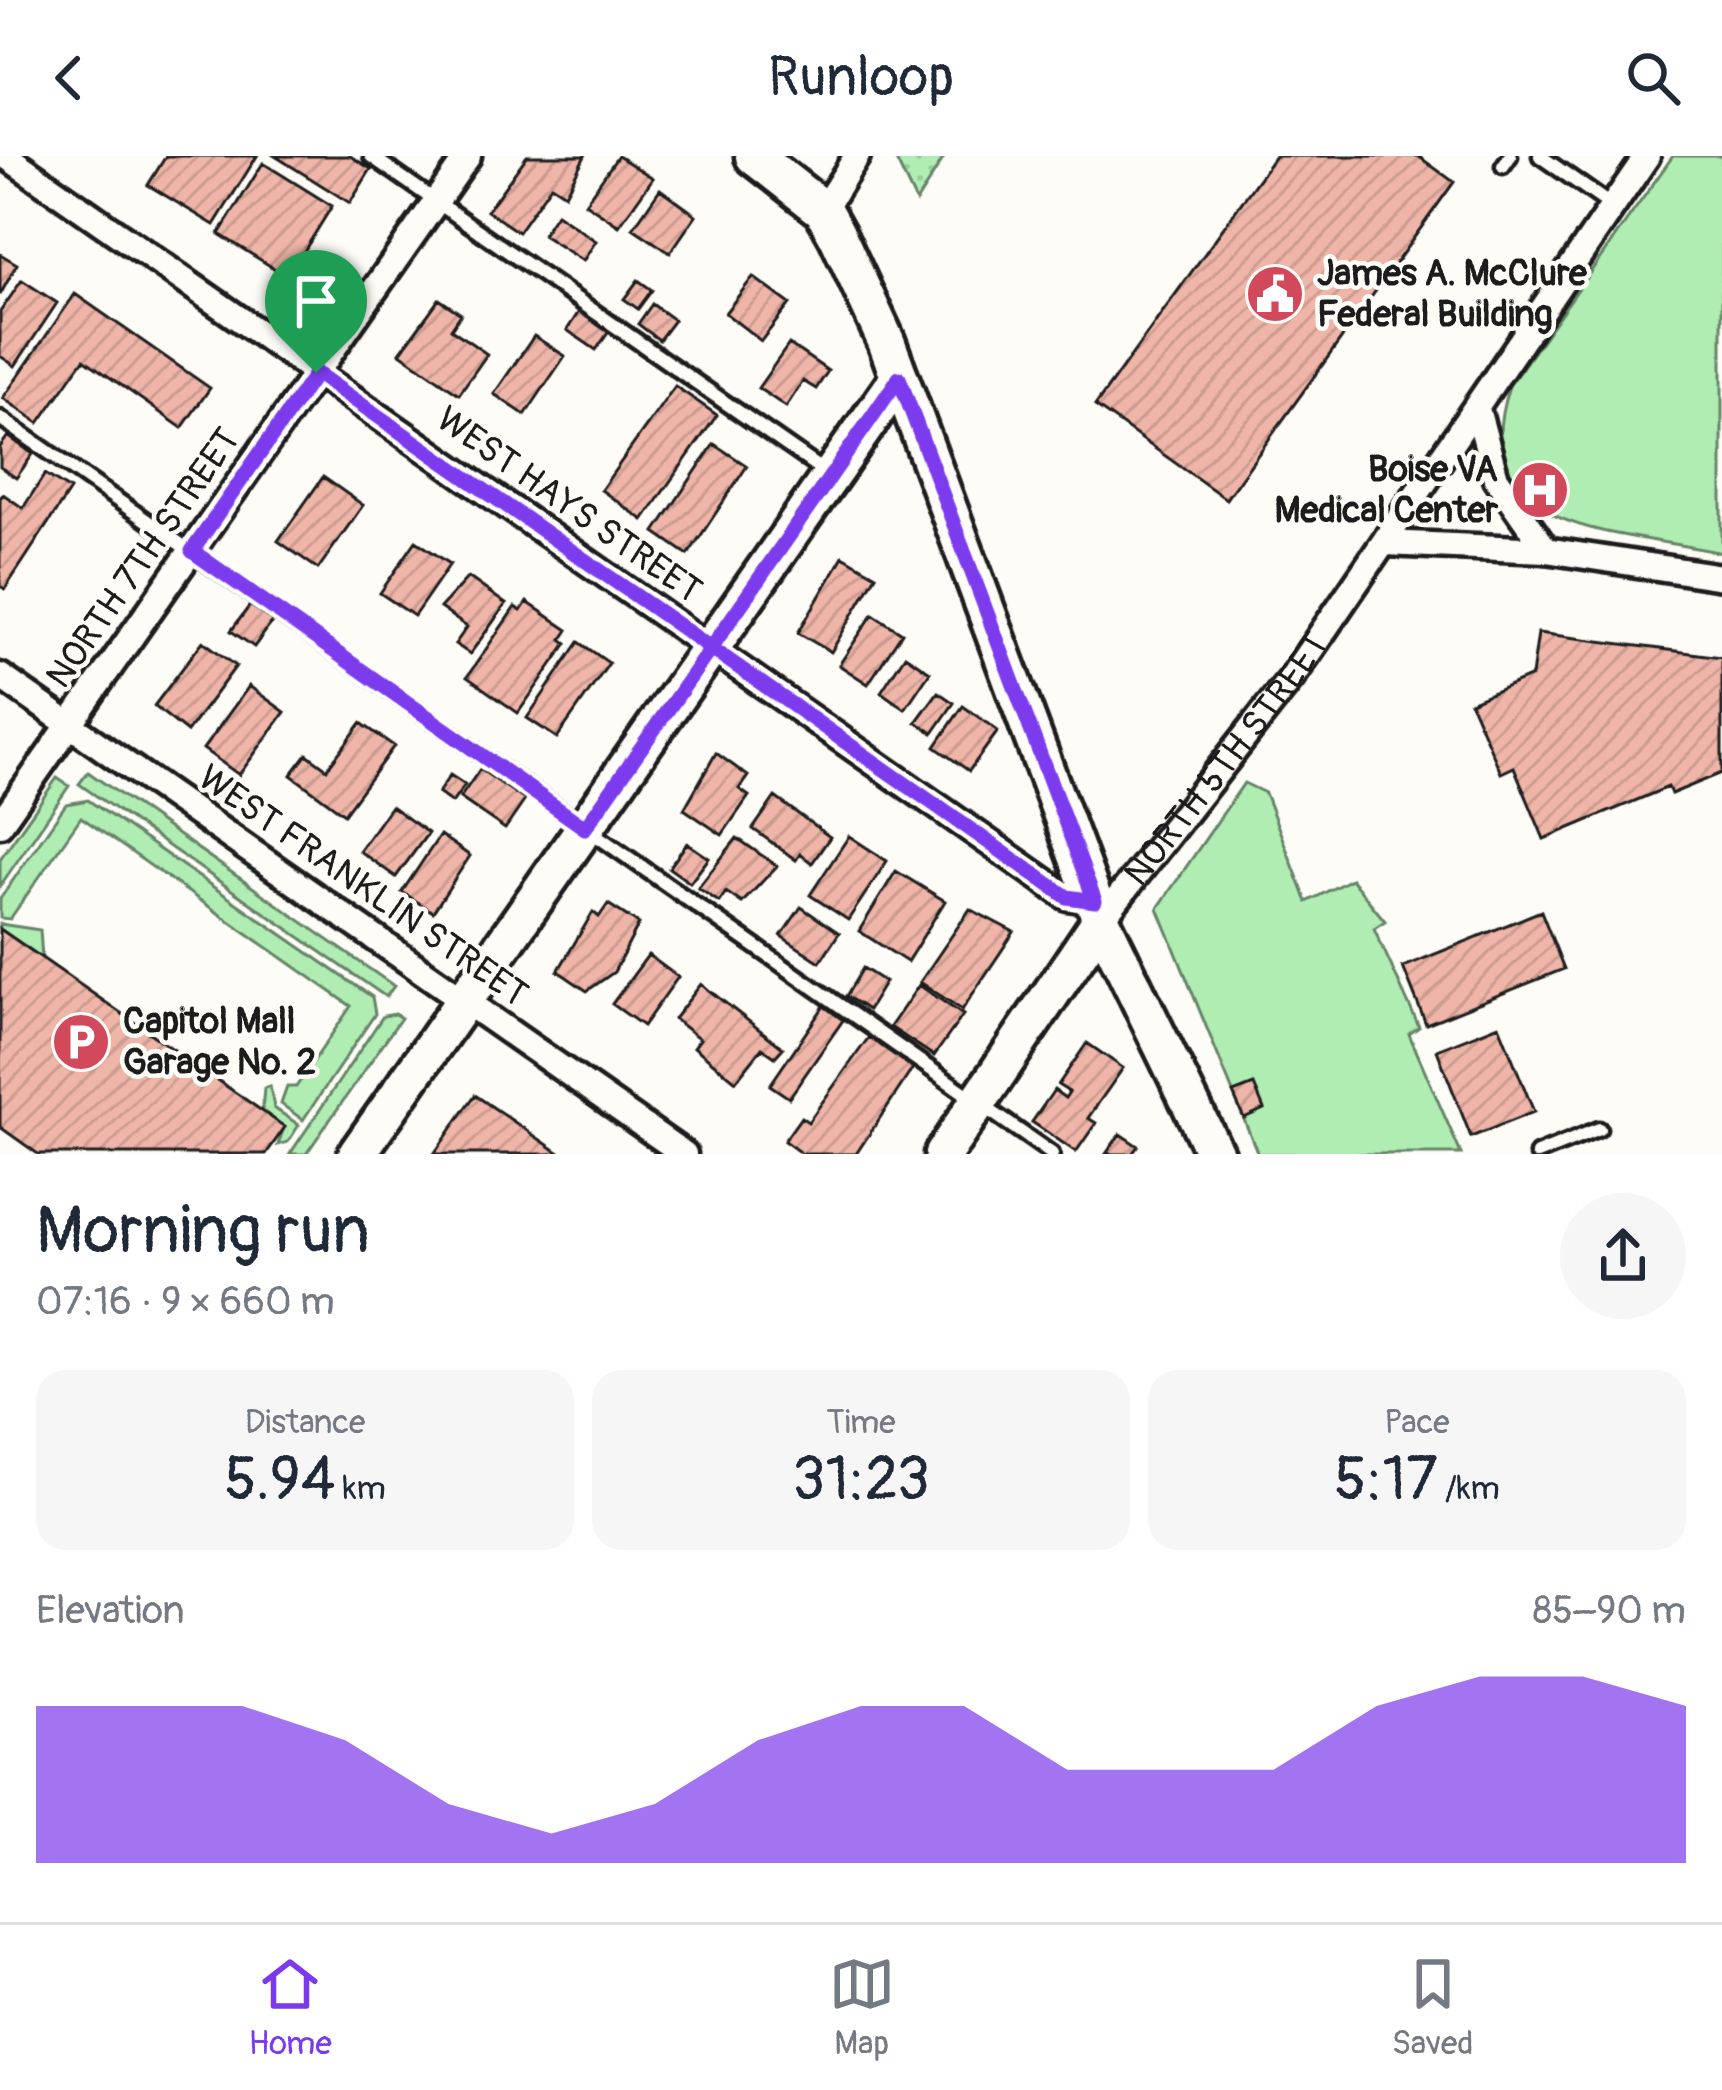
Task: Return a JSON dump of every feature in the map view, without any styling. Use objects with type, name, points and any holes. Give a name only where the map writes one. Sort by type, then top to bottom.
[{"type":"street","name":"WEST HAYS STREET","points":[[5,156],[34,164],[316,373],[1067,897],[1098,910]]},
{"type":"street","name":"NORTH 7TH STREET","points":[[0,824],[468,156]]},
{"type":"street","points":[[754,156],[824,210],[899,378],[1098,910],[1215,1154]]},
{"type":"street","points":[[824,210],[857,156]]},
{"type":"street","name":"NORTH 5TH STREET","points":[[943,1154],[1098,910],[1270,706],[1478,409],[1647,156]]},
{"type":"street","points":[[357,1154],[899,378]]},
{"type":"street","points":[[1478,409],[1496,478],[1546,550]]},
{"type":"street","points":[[1385,544],[1546,550],[1722,578]]},
{"type":"street","name":"WEST FRANKLIN STREET","points":[[0,676],[684,1154]]},
{"type":"lane","points":[[370,156],[830,477]]},
{"type":"lane","points":[[1540,156],[1613,207]]},
{"type":"lane","points":[[0,418],[1052,1154]]},
{"type":"lane","points":[[1537,1154],[1599,1129]]},
{"type":"green space","points":[[894,156],[945,156],[916,202]]},
{"type":"green space","points":[[1673,156],[1722,156],[1722,553],[1598,530],[1560,518],[1529,500],[1507,473],[1500,436],[1509,386]]},
{"type":"green space","points":[[88,772],[394,986],[386,997],[79,784]]},
{"type":"green space","points":[[57,778],[69,786],[0,886],[0,859]]},
{"type":"green space","points":[[1244,783],[1265,793],[1307,902],[1351,879],[1385,921],[1374,928],[1419,1027],[1409,1034],[1461,1154],[1258,1154],[1158,908]]},
{"type":"green space","points":[[88,800],[372,997],[375,1014],[303,1120],[281,1104],[287,1087],[296,1087],[351,1006],[81,817],[10,919],[0,918],[0,899],[66,804]]},
{"type":"green space","points":[[0,924],[40,930],[42,958],[0,929]]},
{"type":"green space","points":[[383,1016],[401,1018],[306,1154],[290,1154]]},
{"type":"green space","points":[[270,1086],[274,1108],[299,1125],[288,1142],[278,1145],[284,1127],[262,1111],[264,1088]]},
{"type":"building","points":[[166,156],[257,156],[214,225],[148,185]]},
{"type":"building","points":[[275,156],[350,156],[371,169],[350,203]]},
{"type":"building","points":[[527,156],[585,156],[565,194],[551,185],[518,232],[487,211]]},
{"type":"building","points":[[618,156],[653,178],[619,226],[585,203]]},
{"type":"building","name":"James A. McClure Federal Building","points":[[1275,156],[1418,156],[1454,182],[1226,499],[1095,406]]},
{"type":"building","points":[[263,163],[332,206],[288,277],[219,234]]},
{"type":"building","points":[[660,189],[696,215],[670,253],[633,228]]},
{"type":"building","points":[[556,214],[596,241],[583,261],[542,235]]},
{"type":"building","points":[[0,254],[17,264],[0,295]]},
{"type":"building","points":[[753,277],[790,304],[761,341],[725,313]]},
{"type":"building","points":[[22,280],[57,303],[15,366],[0,356],[0,312]]},
{"type":"building","points":[[638,280],[652,290],[638,309],[624,299]]},
{"type":"building","points":[[75,294],[210,388],[182,428],[84,359],[39,423],[3,398]]},
{"type":"building","points":[[439,299],[461,314],[451,329],[487,354],[459,394],[400,353]]},
{"type":"building","points":[[652,304],[674,320],[659,340],[638,324]]},
{"type":"building","points":[[580,310],[610,330],[596,350],[567,330]]},
{"type":"building","points":[[534,336],[565,356],[525,415],[494,394]]},
{"type":"building","points":[[789,344],[828,371],[816,389],[803,381],[786,407],[758,388]]},
{"type":"building","points":[[675,386],[717,415],[643,520],[601,490]]},
{"type":"building","points":[[8,436],[33,454],[16,478],[0,467],[0,447]]},
{"type":"building","points":[[714,444],[747,466],[688,555],[655,532]]},
{"type":"building","points":[[45,474],[70,490],[5,589],[0,586],[0,498],[3,494],[23,508]]},
{"type":"building","points":[[323,477],[363,505],[318,569],[278,541]]},
{"type":"building","points":[[416,541],[450,564],[414,616],[380,593]]},
{"type":"building","points":[[843,556],[876,575],[831,652],[798,633]]},
{"type":"building","points":[[468,577],[506,604],[470,654],[455,644],[467,627],[440,608]]},
{"type":"building","points":[[527,602],[568,630],[562,639],[567,643],[518,713],[467,677],[515,607],[521,611]]},
{"type":"building","points":[[250,605],[273,621],[254,647],[231,631]]},
{"type":"building","points":[[873,614],[902,633],[868,684],[839,665]]},
{"type":"building","points":[[1538,633],[1722,657],[1722,773],[1671,794],[1668,787],[1544,839],[1514,767],[1501,773],[1470,702],[1532,676]]},
{"type":"building","points":[[203,641],[236,666],[187,732],[154,706]]},
{"type":"building","points":[[579,642],[609,663],[557,738],[527,718]]},
{"type":"building","points":[[905,655],[930,672],[905,709],[881,692]]},
{"type":"building","points":[[249,686],[285,712],[239,775],[203,749]]},
{"type":"building","points":[[938,692],[954,703],[933,733],[916,722]]},
{"type":"building","points":[[963,706],[998,731],[969,771],[935,747]]},
{"type":"building","points":[[361,723],[394,746],[344,814],[291,775],[307,754],[327,769]]},
{"type":"building","points":[[716,753],[748,776],[739,789],[749,796],[722,835],[684,809]]},
{"type":"building","points":[[480,769],[525,800],[505,829],[460,798]]},
{"type":"building","points":[[450,775],[465,785],[452,803],[438,793]]},
{"type":"building","points":[[775,797],[830,837],[812,863],[800,854],[796,860],[753,829]]},
{"type":"building","points":[[391,806],[428,833],[396,877],[359,851]]},
{"type":"building","points":[[440,835],[470,856],[433,912],[402,892]]},
{"type":"building","points":[[849,836],[887,861],[848,920],[810,895]]},
{"type":"building","points":[[737,838],[777,866],[742,903],[726,892],[719,902],[698,888]]},
{"type":"building","points":[[687,843],[709,858],[690,883],[669,868]]},
{"type":"building","points":[[896,871],[945,901],[907,962],[859,931]]},
{"type":"building","points":[[608,904],[639,924],[614,972],[587,991],[558,971],[593,912],[599,917]]},
{"type":"building","points":[[801,907],[839,933],[820,962],[781,936]]},
{"type":"building","points":[[970,909],[1014,932],[962,1010],[920,982]]},
{"type":"building","points":[[1541,911],[1564,969],[1426,1024],[1403,967]]},
{"type":"building","name":"Capitol Mall Garage No. 2","points":[[0,929],[285,1127],[266,1154],[38,1154],[0,1127]]},
{"type":"building","points":[[648,955],[678,977],[643,1026],[612,1004]]},
{"type":"building","points":[[863,968],[885,982],[868,1010],[846,996]]},
{"type":"building","points":[[701,984],[783,1048],[775,1057],[762,1048],[736,1081],[694,1047],[700,1039],[674,1019]]},
{"type":"building","points":[[919,985],[963,1015],[934,1056],[890,1027]]},
{"type":"building","points":[[824,1006],[843,1020],[789,1098],[770,1085]]},
{"type":"building","points":[[1499,1025],[1534,1112],[1471,1137],[1437,1050]]},
{"type":"building","points":[[869,1037],[913,1068],[856,1154],[802,1154],[784,1141],[801,1117],[808,1122]]},
{"type":"building","points":[[1087,1043],[1123,1068],[1088,1118],[1096,1123],[1076,1152],[1032,1122],[1054,1090],[1065,1098],[1069,1092],[1058,1085]]},
{"type":"building","points":[[1254,1085],[1264,1109],[1244,1118],[1233,1093]]},
{"type":"building","points":[[475,1095],[561,1154],[434,1154]]},
{"type":"building","points":[[1120,1134],[1138,1146],[1132,1154],[1106,1154]]},
{"type":"place","name":"James A. McClure Federal Building","points":[[1275,294]]},
{"type":"place","name":"Boise VA Medical Center","points":[[1540,490]]},
{"type":"place","name":"Capitol Mall Garage No. 2","points":[[81,1042]]},
{"type":"route","points":[[316,373],[192,551],[585,828],[711,648],[1067,897],[1095,901],[899,378],[711,648],[316,373]]}]
